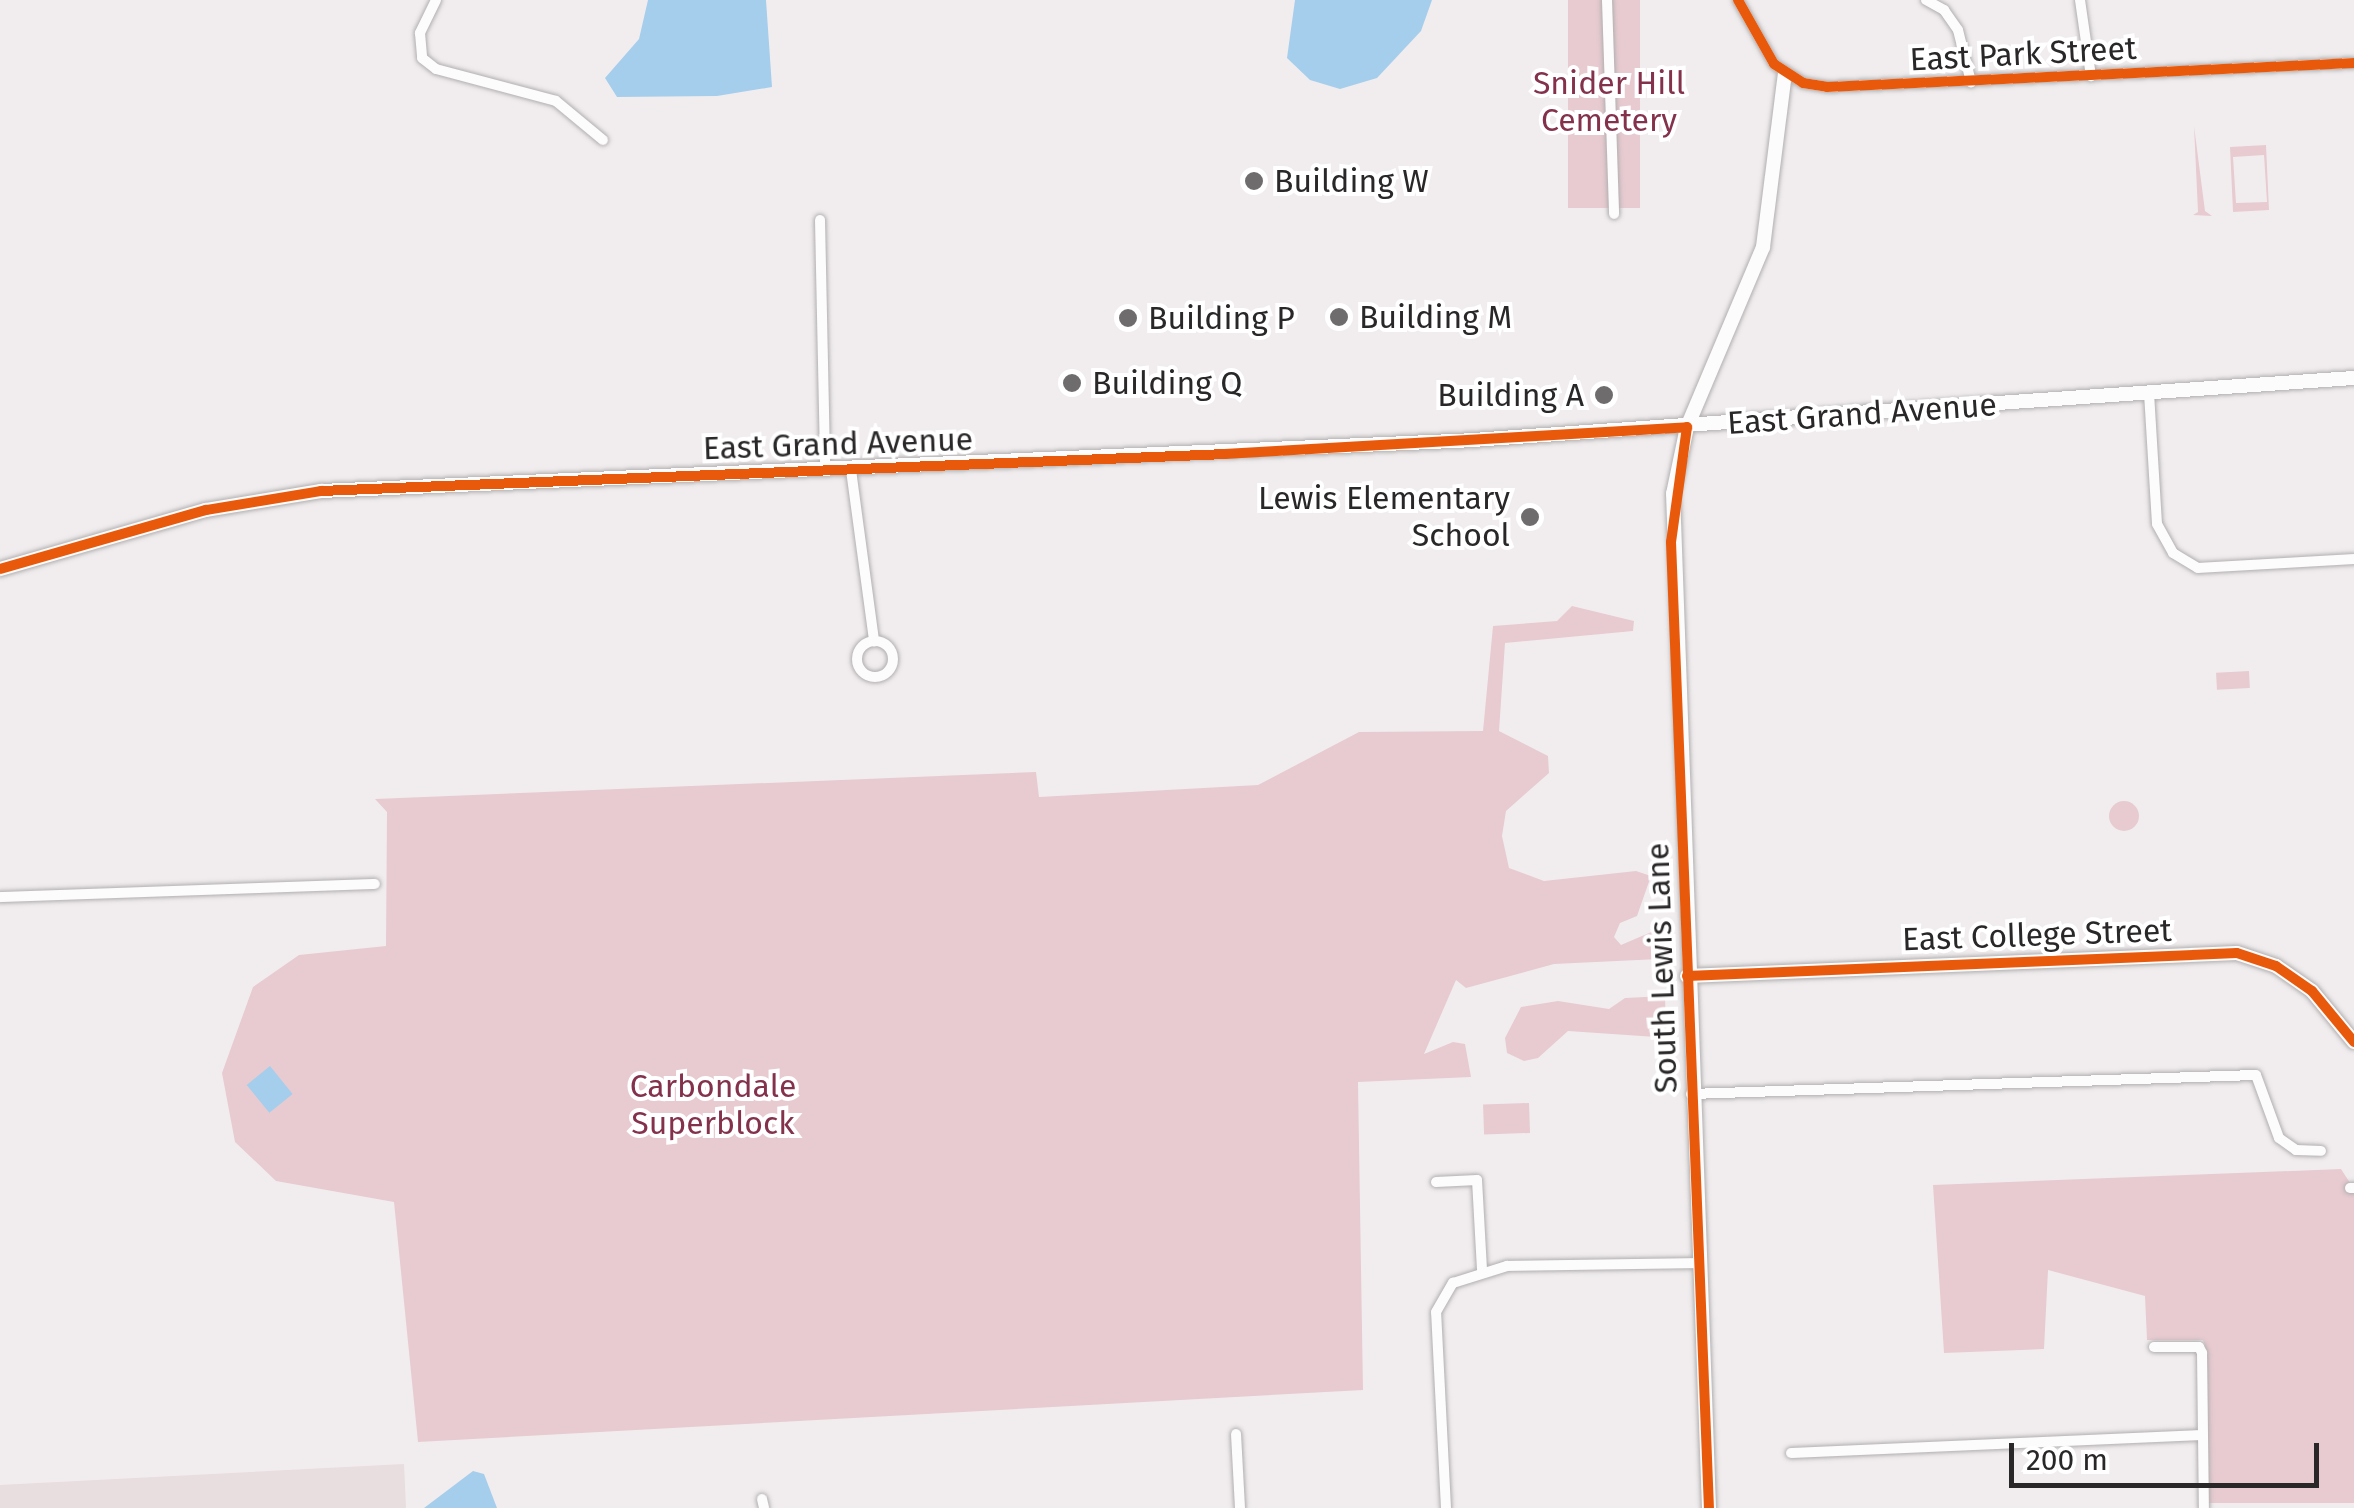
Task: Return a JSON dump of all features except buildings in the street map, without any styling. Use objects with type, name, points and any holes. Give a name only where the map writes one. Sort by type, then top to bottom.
[{"type":"street","points":[[436,0],[420,33],[422,58],[436,69],[556,101],[604,140]]},
{"type":"street","points":[[1607,0],[1614,214]]},
{"type":"street","points":[[1738,0],[1762,50],[1786,74]]},
{"type":"street","points":[[1926,0],[1944,10],[1958,30],[1971,82]]},
{"type":"street","points":[[2080,0],[2090,76]]},
{"type":"street","name":"East Park Street","points":[[1786,74],[1827,87],[2354,63]]},
{"type":"street","name":"South Lewis Lane","points":[[1709,1508],[1671,542],[1687,427],[1763,247],[1786,74]]},
{"type":"street","points":[[820,220],[825,469]]},
{"type":"street","name":"East Grand Avenue","points":[[0,569],[206,510],[321,491],[851,470],[1687,427],[2354,378]]},
{"type":"street","points":[[2149,393],[2157,524],[2173,553],[2198,568],[2354,559]]},
{"type":"street","points":[[851,470],[874,641]]},
{"type":"street","points":[[0,897],[375,884]]},
{"type":"street","name":"East College Street","points":[[1688,976],[2237,954],[2276,966],[2312,992],[2354,1042]]},
{"type":"street","points":[[1691,1094],[2256,1075],[2279,1138],[2296,1150],[2322,1150]]},
{"type":"street","points":[[1436,1182],[1477,1180],[1482,1269]]},
{"type":"street","points":[[1446,1508],[1436,1312],[1453,1284],[1482,1269],[1698,1262]]},
{"type":"street","points":[[2154,1346],[2199,1348],[2204,1508]]},
{"type":"street","points":[[1236,1434],[1240,1508]]},
{"type":"street","points":[[1792,1452],[2204,1435]]},
{"type":"shaded area","points":[[404,1464],[406,1508],[0,1508],[0,1485]]},
{"type":"green space","name":"Snider Hill Cemetery","points":[[1568,0],[1640,0],[1640,208],[1568,208]]},
{"type":"green space","points":[[2194,126],[2205,211],[2212,216],[2193,215],[2198,212]]},
{"type":"green space","points":[[2266,145],[2269,210],[2233,212],[2230,147]],"holes":[[[2264,155],[2267,202],[2236,203],[2233,157]]]},
{"type":"green space","name":"Carbondale Superblock","points":[[1572,606],[1634,621],[1633,631],[1505,643],[1499,731],[1548,756],[1549,773],[1506,811],[1502,836],[1509,868],[1544,881],[1636,871],[1651,876],[1637,916],[1620,923],[1614,937],[1621,945],[1656,930],[1668,936],[1670,952],[1659,959],[1554,964],[1466,988],[1456,980],[1424,1054],[1453,1042],[1465,1044],[1471,1077],[1358,1082],[1363,1390],[418,1442],[394,1202],[276,1181],[235,1142],[222,1073],[253,987],[299,955],[386,946],[387,812],[375,799],[1036,772],[1039,797],[1258,785],[1359,732],[1483,731],[1493,626],[1557,621]]},
{"type":"green space","points":[[2249,671],[2250,688],[2217,690],[2216,673]]},
{"type":"green space","points":[[2124,801],[2134,806],[2139,816],[2134,826],[2124,831],[2114,826],[2109,816],[2114,806]]},
{"type":"green space","points":[[1665,996],[1666,1029],[1656,1037],[1568,1031],[1538,1058],[1524,1061],[1507,1053],[1505,1038],[1521,1007],[1558,1001],[1609,1009],[1625,998]]},
{"type":"green space","points":[[1529,1103],[1530,1133],[1484,1135],[1483,1105]]},
{"type":"green space","points":[[2341,1169],[2354,1189],[2354,1503],[2209,1503],[2207,1351],[2203,1340],[2147,1340],[2145,1296],[2048,1270],[2044,1349],[1944,1353],[1933,1185]]},
{"type":"water","points":[[648,0],[766,0],[772,87],[717,96],[617,97],[605,78],[639,39]]},
{"type":"water","points":[[1295,0],[1432,0],[1421,31],[1377,78],[1340,89],[1310,80],[1287,58]]},
{"type":"water","points":[[270,1066],[293,1094],[269,1113],[247,1085]]},
{"type":"water","points":[[473,1471],[484,1474],[497,1508],[424,1508]]},
{"type":"cycle path","points":[[1738,0],[1774,64],[1803,83],[1827,87],[2354,63]]},
{"type":"cycle path","points":[[0,569],[206,510],[321,491],[1225,454],[1687,427],[1671,542],[1709,1508]]},
{"type":"cycle path","points":[[1687,976],[2237,953],[2276,966],[2312,991],[2354,1042]]},
{"type":"place","name":"Building W","points":[[1254,181]]},
{"type":"place","name":"Building M","points":[[1339,317]]},
{"type":"place","name":"Building P","points":[[1128,318]]},
{"type":"place","name":"Building Q","points":[[1072,383]]},
{"type":"place","name":"Building A","points":[[1604,395]]},
{"type":"place","name":"Lewis Elementary School","points":[[1530,517]]}]
